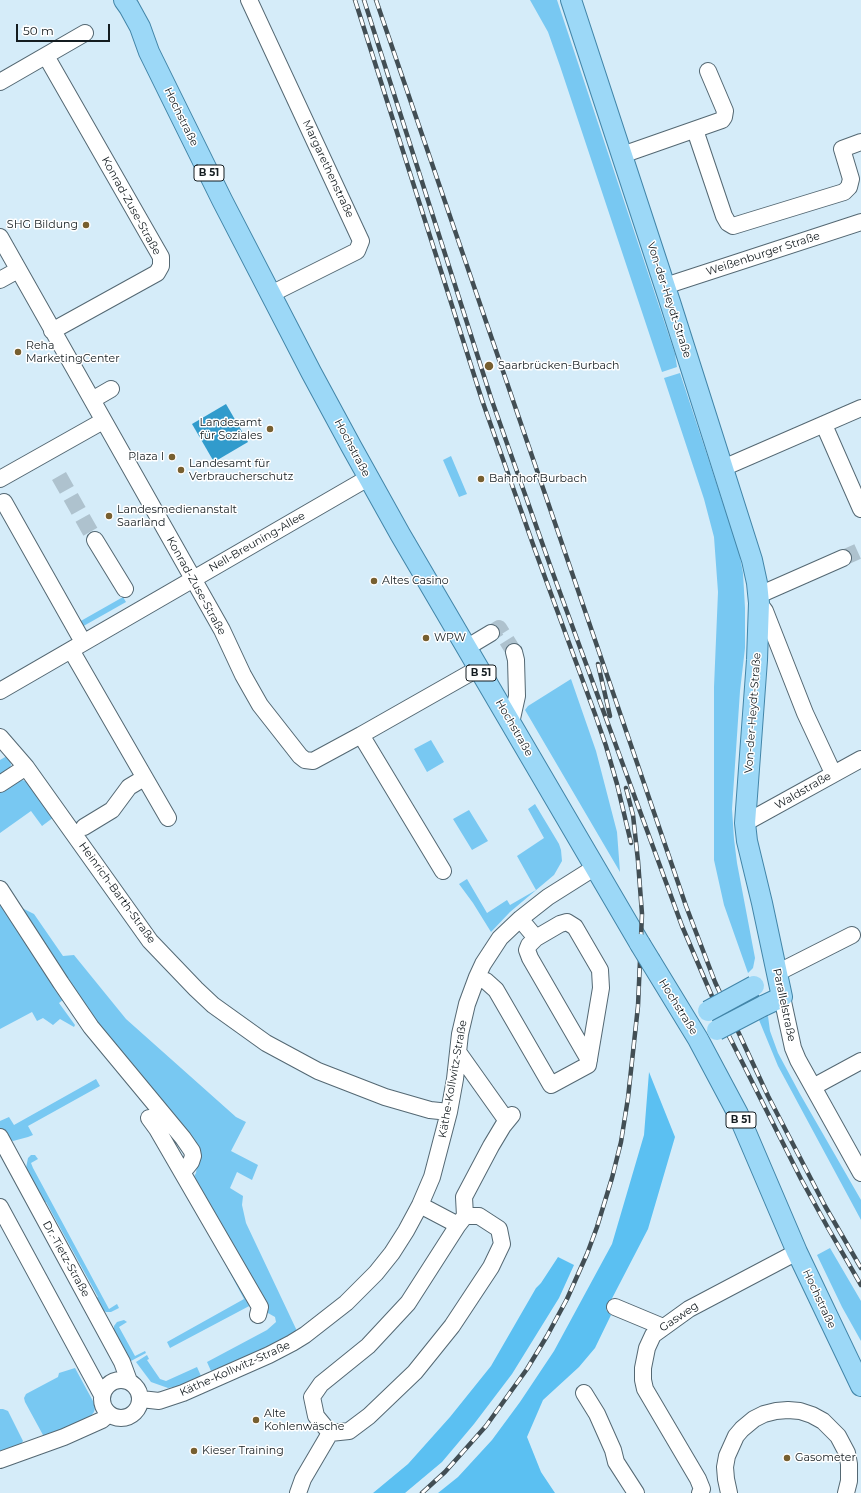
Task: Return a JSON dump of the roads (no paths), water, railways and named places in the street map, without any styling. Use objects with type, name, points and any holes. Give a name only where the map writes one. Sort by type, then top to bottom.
[{"type":"main road","name":"Hochstraße","points":[[108,0],[149,52]]},
{"type":"main road","name":"Hochstraße","points":[[124,0],[140,28],[149,52],[222,200],[368,478],[594,868],[698,1039],[738,1114],[797,1252],[861,1386]]},
{"type":"main road","name":"Von-der-Heydt-Straße","points":[[571,0],[665,286],[752,560],[759,599],[757,660],[745,822]]},
{"type":"main road","name":"Parallelstraße","points":[[745,822],[747,841],[782,996]]},
{"type":"main road","points":[[687,1021],[777,973]]},
{"type":"main road","points":[[698,1039],[782,996]]},
{"type":"street","name":"Margarethenstraße","points":[[249,0],[361,241],[357,251],[271,294]]},
{"type":"street","points":[[0,82],[85,33]]},
{"type":"street","name":"Konrad-Zuse-Straße","points":[[46,56],[161,257],[162,266],[157,273],[52,331]]},
{"type":"street","points":[[622,154],[722,120],[724,117],[724,111],[708,71]]},
{"type":"street","points":[[695,130],[724,216],[728,223],[733,226],[844,192],[849,188],[851,179],[842,149],[861,142]]},
{"type":"street","name":"Weißenburger Straße","points":[[665,286],[860,224]]},
{"type":"street","name":"Konrad-Zuse-Straße","points":[[1,240],[222,630],[243,675],[260,704],[300,756],[305,760],[313,761],[479,668]]},
{"type":"street","points":[[0,280],[18,270]]},
{"type":"street","points":[[92,400],[111,389]]},
{"type":"street","points":[[723,468],[861,408]]},
{"type":"street","points":[[0,480],[104,421]]},
{"type":"street","points":[[824,425],[861,509]]},
{"type":"street","name":"Nell-Breuning-Allee","points":[[0,691],[192,578],[368,478]]},
{"type":"street","points":[[4,502],[144,778],[168,818]]},
{"type":"street","points":[[95,540],[125,589]]},
{"type":"street","points":[[759,599],[843,558]]},
{"type":"street","name":"Von-der-Heydt-Straße","points":[[759,599],[766,611],[805,713],[834,773]]},
{"type":"street","points":[[466,648],[491,632]]},
{"type":"street","points":[[511,723],[517,696],[516,660],[514,652]]},
{"type":"street","points":[[361,735],[443,871]]},
{"type":"street","name":"Heinrich-Barth-Straße","points":[[0,738],[26,767],[150,941],[196,989],[213,1004],[266,1043],[318,1071],[385,1097],[430,1110],[449,1112]]},
{"type":"street","name":"Waldstraße","points":[[745,822],[861,759]]},
{"type":"street","points":[[0,784],[26,767]]},
{"type":"street","points":[[84,827],[112,810],[130,787],[144,778]]},
{"type":"street","name":"Käthe-Kollwitz-Straße","points":[[141,1399],[158,1401],[183,1393],[269,1355],[305,1335],[346,1303],[376,1273],[403,1237],[420,1205],[432,1177],[449,1112],[460,1034],[467,1004],[477,977],[487,958],[500,938],[520,919],[548,897],[594,868]]},
{"type":"street","points":[[0,889],[90,1027],[178,1132],[192,1151],[193,1156],[191,1162],[187,1167],[181,1170]]},
{"type":"street","points":[[520,919],[536,938]]},
{"type":"street","points":[[477,977],[486,981],[496,990],[550,1085],[588,1065],[589,1060],[601,988],[600,970],[576,927],[567,922],[560,924],[536,938],[529,945],[527,950],[530,958],[589,1060]]},
{"type":"street","points":[[777,973],[852,935]]},
{"type":"street","name":"Parallelstraße","points":[[782,996],[793,1048],[798,1060],[861,1173]]},
{"type":"street","points":[[330,1433],[316,1416],[312,1397],[321,1384],[368,1346],[408,1303],[462,1221],[464,1197],[491,1146],[510,1118],[458,1052]]},
{"type":"street","points":[[813,1088],[861,1062]]},
{"type":"street","points":[[149,1118],[157,1129],[260,1307],[258,1315]]},
{"type":"street","name":"Dr.-Tietz-Straße","points":[[0,1137],[122,1362],[130,1381]]},
{"type":"street","points":[[330,1433],[349,1431],[369,1416],[415,1372],[452,1326],[490,1267],[502,1244],[499,1228],[479,1216],[462,1221],[420,1205]]},
{"type":"street","points":[[0,1207],[102,1395]]},
{"type":"street","name":"Gasweg","points":[[700,1493],[702,1489],[698,1479],[650,1398],[643,1380],[643,1368],[647,1348],[653,1335],[689,1309],[797,1252]]},
{"type":"street","points":[[615,1307],[663,1327]]},
{"type":"street","points":[[122,1379],[130,1381],[136,1386],[141,1399],[137,1410],[131,1416],[116,1418],[109,1414],[104,1408],[102,1395],[109,1384],[116,1380],[122,1379]]},
{"type":"street","points":[[584,1393],[597,1414],[613,1450],[616,1462],[636,1493]]},
{"type":"street","points":[[729,1493],[725,1467],[727,1456],[736,1436],[748,1424],[764,1414],[788,1410],[800,1411],[812,1415],[823,1421],[838,1436],[847,1453],[852,1486]]},
{"type":"street","points":[[0,1460],[64,1437],[97,1422],[109,1414]]},
{"type":"street","points":[[298,1493],[303,1479],[330,1433]]},
{"type":"tunnel","points":[[59,476],[95,540]]},
{"type":"tunnel","points":[[843,558],[861,550]]},
{"type":"tunnel","points":[[491,633],[499,628],[514,652]]},
{"type":"railway","points":[[355,0],[482,400],[606,746],[631,843]]},
{"type":"railway","points":[[364,0],[491,398],[551,568],[682,926],[729,1036],[801,1179],[861,1285]]},
{"type":"railway","points":[[376,0],[686,906],[715,982],[768,1096],[825,1206],[861,1268]]},
{"type":"railway","points":[[598,664],[610,716]]},
{"type":"railway","points":[[422,1493],[445,1472],[486,1426],[527,1369],[547,1336],[567,1299],[587,1254],[612,1178],[621,1142],[628,1098],[638,1006],[642,914],[633,815],[626,788]]},
{"type":"place","name":"SHG Bildung","points":[[86,225]]},
{"type":"place","name":"Reha MarketingCenter","points":[[18,352]]},
{"type":"place","name":"Saarbrücken-Burbach","points":[[489,366]]},
{"type":"place","name":"Landesamt für Soziales","points":[[270,429]]},
{"type":"place","name":"Plaza I","points":[[172,457]]},
{"type":"place","name":"Landesamt für Verbraucherschutz","points":[[181,470]]},
{"type":"place","name":"Bahnhof Burbach","points":[[481,479]]},
{"type":"place","name":"Landesmedienanstalt Saarland","points":[[109,516]]},
{"type":"place","name":"Altes Casino","points":[[374,581]]},
{"type":"place","name":"WPW","points":[[426,638]]},
{"type":"place","name":"Alte Kohlenwäsche","points":[[256,1420]]},
{"type":"place","name":"Kieser Training","points":[[194,1451]]},
{"type":"place","name":"Gasometer","points":[[787,1458]]}]
